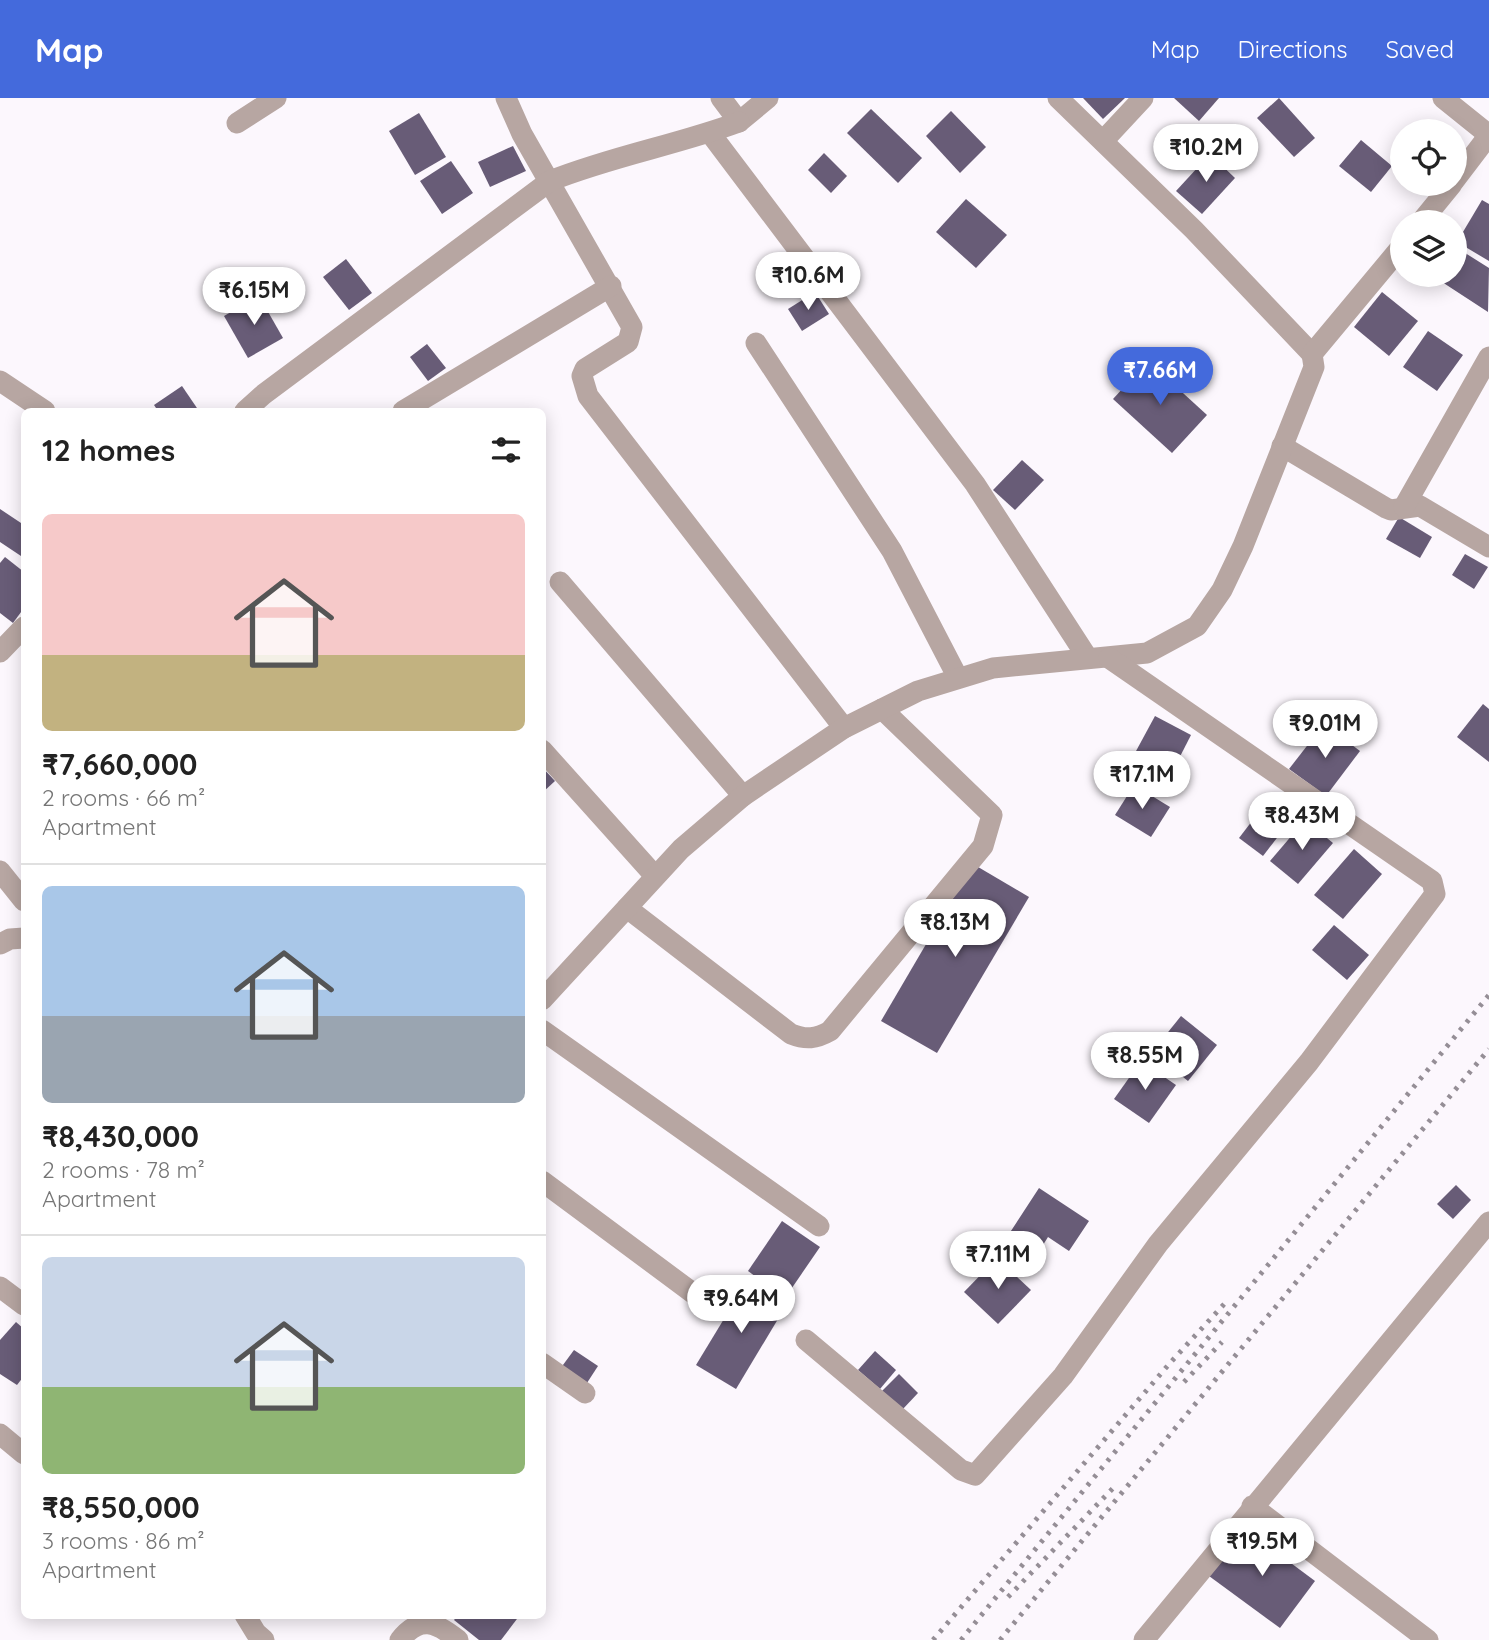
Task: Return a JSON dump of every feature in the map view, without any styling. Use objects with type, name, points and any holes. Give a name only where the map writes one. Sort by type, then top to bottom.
[{"type":"street","points":[[237,123],[276,98]]},
{"type":"street","points":[[506,98],[522,134],[629,319],[632,334],[628,342],[585,369],[582,376],[588,396],[844,728]]},
{"type":"street","points":[[721,98],[739,122]]},
{"type":"street","points":[[248,408],[550,181],[585,167],[710,133],[739,122],[768,98]]},
{"type":"street","points":[[546,995],[681,849],[743,796],[844,728],[918,691],[993,668],[1147,653],[1197,626],[1222,590],[1314,367],[1312,354],[1194,230],[1058,98]]},
{"type":"street","points":[[1102,141],[1143,98]]},
{"type":"street","points":[[1443,98],[1489,135],[1467,164]]},
{"type":"street","points":[[710,133],[975,484],[1087,657]]},
{"type":"street","points":[[1431,210],[1442,196]]},
{"type":"street","points":[[1312,354],[1390,260]]},
{"type":"street","points":[[408,408],[611,286]]},
{"type":"street","points":[[756,343],[892,551],[958,678]]},
{"type":"street","points":[[1404,507],[1489,357]]},
{"type":"street","points":[[0,381],[40,408]]},
{"type":"street","points":[[1282,446],[1386,508],[1391,510],[1420,506],[1489,547]]},
{"type":"street","points":[[560,582],[743,796]]},
{"type":"street","points":[[0,652],[21,629]]},
{"type":"street","points":[[806,1340],[961,1470],[975,1475],[1063,1376],[1158,1244],[1309,1062],[1435,894],[1432,881],[1109,658]]},
{"type":"street","points":[[626,908],[792,1034],[804,1039],[818,1037],[830,1031],[983,846],[992,815],[883,709]]},
{"type":"street","points":[[546,754],[655,876]]},
{"type":"street","points":[[0,871],[21,897]]},
{"type":"street","points":[[0,944],[10,939],[21,939]]},
{"type":"street","points":[[546,1033],[819,1226]]},
{"type":"street","points":[[546,1184],[705,1302]]},
{"type":"street","points":[[1144,1640],[1489,1222]]},
{"type":"street","points":[[0,1287],[21,1304]]},
{"type":"street","points":[[546,1366],[585,1393]]},
{"type":"street","points":[[0,1434],[21,1452]]},
{"type":"street","points":[[1252,1506],[1428,1640]]},
{"type":"street","points":[[247,1619],[264,1640]]},
{"type":"street","points":[[400,1640],[416,1625],[428,1623],[440,1627],[458,1640]]},
{"type":"building","points":[[1083,98],[1125,98],[1103,119]]},
{"type":"building","points":[[1174,98],[1219,98],[1199,121]]},
{"type":"building","points":[[1279,98],[1315,138],[1294,157],[1257,118]]},
{"type":"building","points":[[871,109],[922,158],[898,183],[847,133]]},
{"type":"building","points":[[951,111],[986,147],[960,173],[926,136]]},
{"type":"building","points":[[419,113],[446,157],[415,175],[389,131]]},
{"type":"building","points":[[1361,140],[1390,164],[1390,168],[1371,192],[1339,166]]},
{"type":"building","points":[[513,146],[526,171],[490,187],[478,162]]},
{"type":"building","points":[[824,153],[847,176],[831,193],[808,170]]},
{"type":"building","points":[[1210,154],[1235,178],[1202,214],[1176,191]]},
{"type":"building","points":[[451,161],[473,193],[442,214],[420,181]]},
{"type":"building","points":[[966,199],[1007,235],[976,268],[936,232]]},
{"type":"building","points":[[1482,200],[1489,204],[1489,261],[1467,248],[1467,225]]},
{"type":"building","points":[[1467,254],[1489,268],[1488,312],[1450,287],[1467,287]]},
{"type":"building","points":[[346,259],[372,293],[349,310],[323,277]]},
{"type":"building","points":[[815,292],[829,314],[802,331],[788,309]]},
{"type":"building","points":[[1382,292],[1418,321],[1389,356],[1354,327]]},
{"type":"building","points":[[259,296],[283,338],[248,358],[224,316]]},
{"type":"building","points":[[1428,331],[1463,355],[1437,391],[1403,367]]},
{"type":"building","points":[[427,344],[446,368],[428,381],[410,357]]},
{"type":"building","points":[[1148,361],[1207,415],[1172,453],[1113,399]]},
{"type":"building","points":[[182,386],[197,408],[156,408],[154,405]]},
{"type":"building","points":[[1022,460],[1044,480],[1015,510],[993,490]]},
{"type":"building","points":[[0,509],[21,523],[21,556],[0,542]]},
{"type":"building","points":[[1399,517],[1432,537],[1420,558],[1386,539]]},
{"type":"building","points":[[1465,554],[1488,567],[1474,589],[1452,575]]},
{"type":"building","points":[[5,557],[21,570],[21,612],[13,623],[0,613],[0,563]]},
{"type":"building","points":[[1483,704],[1489,709],[1489,762],[1457,737]]},
{"type":"building","points":[[1155,716],[1191,735],[1166,784],[1129,764]]},
{"type":"building","points":[[1324,724],[1360,751],[1326,796],[1289,769]]},
{"type":"building","points":[[546,771],[555,781],[546,789]]},
{"type":"building","points":[[1134,785],[1170,807],[1151,837],[1115,815]]},
{"type":"building","points":[[1272,795],[1296,813],[1263,856],[1239,838]]},
{"type":"building","points":[[1305,820],[1333,843],[1298,884],[1270,861]]},
{"type":"building","points":[[1354,849],[1382,874],[1343,919],[1314,895]]},
{"type":"building","points":[[973,864],[1029,897],[937,1053],[881,1021]]},
{"type":"building","points":[[1334,925],[1369,955],[1347,980],[1312,950]]},
{"type":"building","points":[[1181,1016],[1217,1045],[1188,1081],[1152,1052]]},
{"type":"building","points":[[1141,1061],[1176,1085],[1149,1123],[1114,1099]]},
{"type":"building","points":[[1456,1185],[1471,1200],[1453,1219],[1437,1204]]},
{"type":"building","points":[[1039,1188],[1089,1221],[1069,1251],[1048,1237],[1038,1253],[1009,1234]]},
{"type":"building","points":[[782,1221],[820,1247],[785,1298],[748,1271]]},
{"type":"building","points":[[997,1258],[1031,1290],[998,1324],[964,1292]]},
{"type":"building","points":[[747,1281],[787,1304],[736,1389],[696,1365]]},
{"type":"building","points":[[16,1322],[21,1326],[21,1380],[17,1385],[0,1374],[0,1340]]},
{"type":"building","points":[[574,1350],[598,1366],[585,1386],[560,1369]]},
{"type":"building","points":[[875,1351],[896,1370],[880,1389],[858,1370]]},
{"type":"building","points":[[899,1374],[918,1393],[902,1410],[882,1391]]},
{"type":"building","points":[[1245,1529],[1315,1581],[1280,1628],[1209,1576]]},
{"type":"building","points":[[517,1619],[501,1640],[479,1640],[454,1620]]},
{"type":"railway","points":[[961,1640],[1489,995]]},
{"type":"railway","points":[[1000,1640],[1489,1049]]},
{"type":"railway","points":[[933,1640],[1170,1363],[1227,1301]]},
{"type":"railway","points":[[1184,1382],[1222,1342]]},
{"type":"railway","points":[[1008,1597],[1117,1484]]}]
